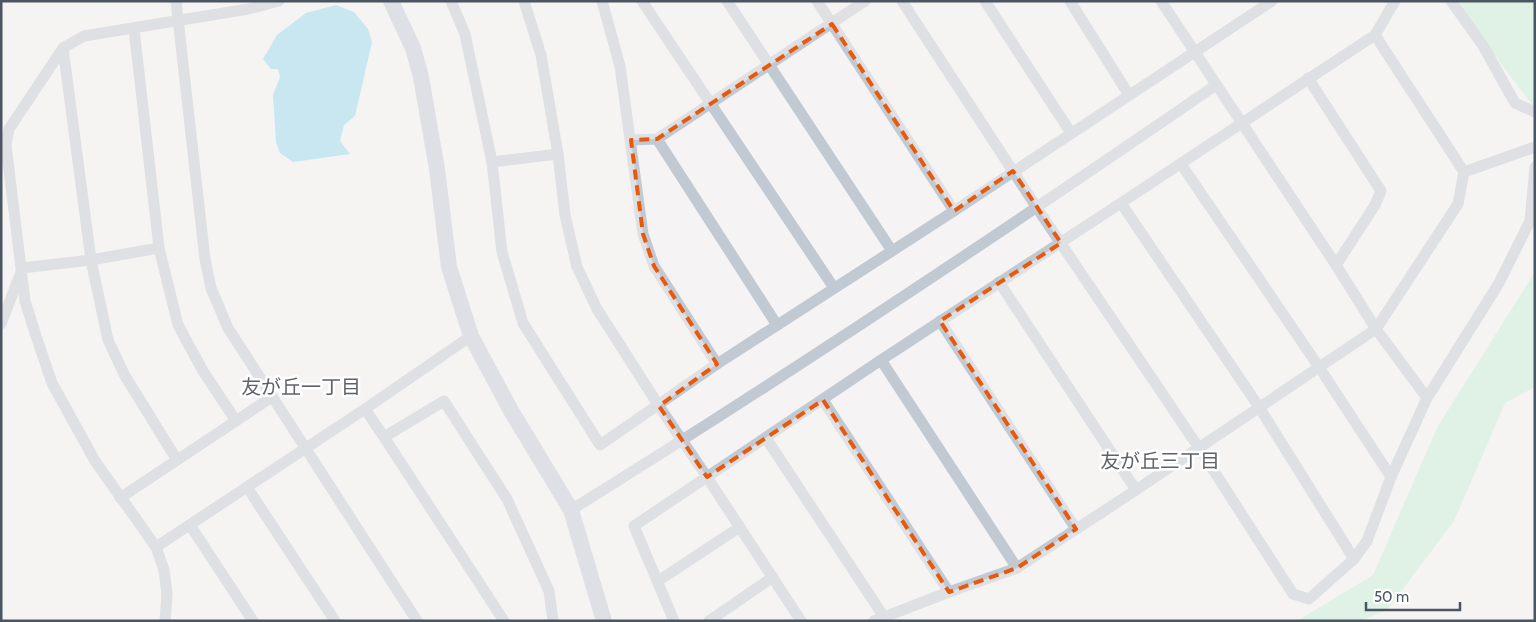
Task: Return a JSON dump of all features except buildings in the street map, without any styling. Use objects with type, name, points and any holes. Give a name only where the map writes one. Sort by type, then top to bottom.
[{"type":"street","points":[[176,1],[205,259],[211,288],[228,328],[418,621]]},
{"type":"street","points":[[165,621],[167,594],[164,570],[156,547],[95,461],[52,383],[25,301],[6,146],[9,129],[63,48],[84,36],[248,9],[278,1]]},
{"type":"street","points":[[391,1],[413,48],[422,77],[437,169],[449,267],[471,336],[510,408],[571,510],[604,621]]},
{"type":"street","points":[[451,1],[465,34],[492,162],[502,252],[523,323],[600,445],[659,406],[717,364],[954,211],[1272,1]]},
{"type":"street","points":[[524,1],[541,55],[558,154],[565,215],[577,267],[597,309],[801,621]]},
{"type":"street","points":[[602,1],[620,66],[643,234],[654,266],[717,364]]},
{"type":"street","points":[[642,1],[834,288]]},
{"type":"street","points":[[726,1],[892,251]]},
{"type":"street","points":[[817,1],[954,211]]},
{"type":"street","points":[[631,140],[657,139],[866,1]]},
{"type":"street","points":[[902,1],[1036,208],[1199,448],[1293,594],[1309,599],[1354,559],[1367,541],[1391,477],[1427,398],[1499,282],[1530,221],[1535,167]]},
{"type":"street","points":[[985,1],[1070,133]]},
{"type":"street","points":[[1070,1],[1129,95]]},
{"type":"street","points":[[1161,1],[1336,264],[1376,329],[1427,398]]},
{"type":"street","points":[[674,621],[634,526],[881,360],[1121,204],[1375,35],[1394,1]]},
{"type":"street","points":[[1451,1],[1482,44],[1515,103],[1535,112]]},
{"type":"street","points":[[134,29],[159,248],[178,325],[203,371],[236,421]]},
{"type":"street","points":[[766,438],[879,619],[1017,568],[1136,490],[1376,329],[1458,204],[1464,172],[1375,35]]},
{"type":"street","points":[[63,48],[91,260],[108,340],[125,376],[177,460]]},
{"type":"street","points":[[1308,78],[1381,191],[1375,205],[1336,264]]},
{"type":"street","points":[[571,510],[683,440],[1036,208],[1216,85]]},
{"type":"street","points":[[657,139],[777,325]]},
{"type":"street","points":[[1464,172],[1535,147]]},
{"type":"street","points":[[492,162],[558,154]]},
{"type":"street","points":[[1180,164],[1319,367],[1391,477]]},
{"type":"street","points":[[1121,204],[1259,407],[1354,559]]},
{"type":"street","points":[[22,268],[91,260],[159,248]]},
{"type":"street","points":[[1,324],[22,268]]},
{"type":"street","points":[[999,282],[1136,490]]},
{"type":"street","points":[[940,321],[1076,529]]},
{"type":"street","points":[[156,547],[365,409],[471,336]]},
{"type":"street","points":[[881,360],[1017,568]]},
{"type":"street","points":[[120,498],[272,397]]},
{"type":"street","points":[[823,400],[949,592]]},
{"type":"street","points":[[384,437],[444,401],[507,500],[549,590],[553,621]]},
{"type":"street","points":[[365,409],[504,621]]},
{"type":"street","points":[[247,487],[336,621]]},
{"type":"street","points":[[190,525],[253,621]]},
{"type":"street","points":[[658,581],[740,527]]},
{"type":"street","points":[[709,621],[773,577]]},
{"type":"highlighted area","points":[[832,24],[954,211],[1013,171],[1061,243],[940,321],[1076,529],[1017,568],[949,592],[823,400],[707,477],[659,406],[717,364],[654,266],[643,234],[631,140],[657,139]]},
{"type":"green space","points":[[1454,1],[1535,1],[1535,109]]},
{"type":"green space","points":[[1535,272],[1535,387],[1505,403],[1454,521],[1387,610],[1361,621],[1297,621],[1373,575],[1438,426]]},
{"type":"water","points":[[336,5],[354,12],[368,29],[372,42],[355,116],[344,125],[340,141],[350,154],[293,162],[280,153],[276,142],[273,95],[280,77],[278,69],[271,69],[263,59],[277,35],[306,13]]},
{"type":"district","name":"友が丘一丁目","points":[[301,387]]},
{"type":"district","name":"友が丘三丁目","points":[[1160,461]]}]
